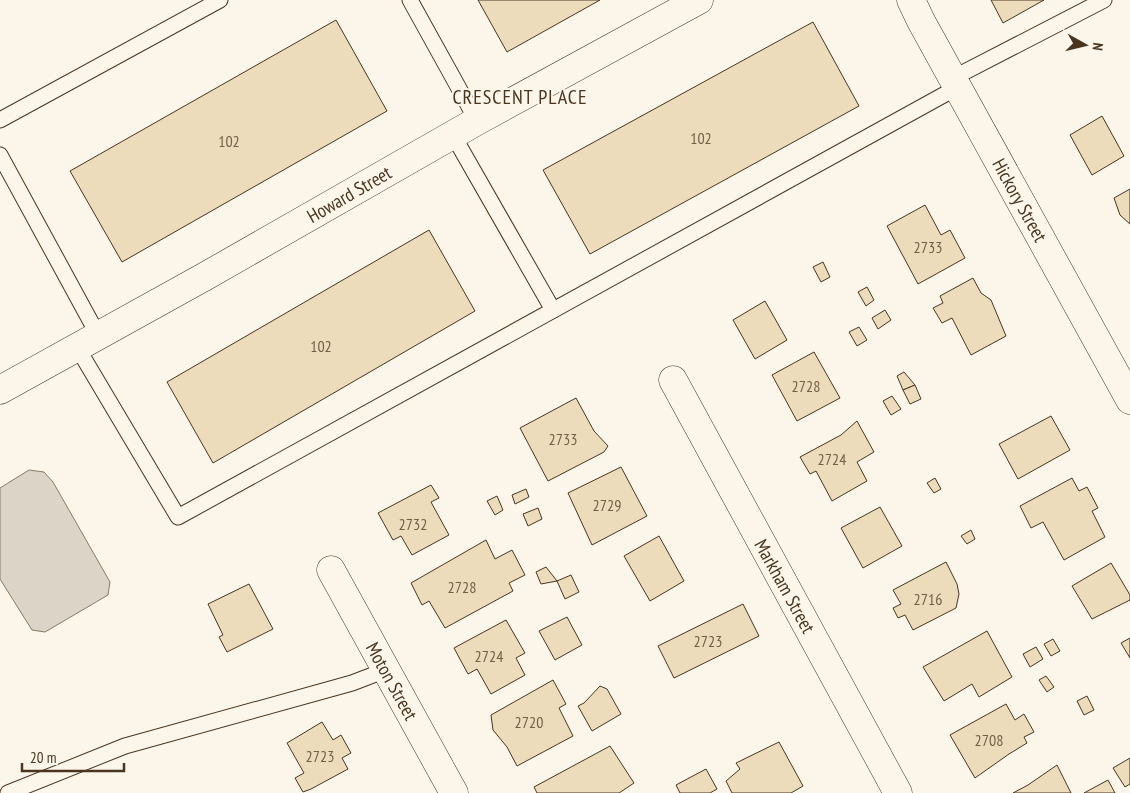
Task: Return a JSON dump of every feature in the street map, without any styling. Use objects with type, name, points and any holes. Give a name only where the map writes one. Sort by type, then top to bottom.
[{"type":"street","name":"Howard Street","points":[[0,390],[477,121],[699,0]]},
{"type":"street","name":"Hickory Street","points":[[911,0],[1130,400]]},
{"type":"street","name":"Markham Street","points":[[673,380],[898,793]]},
{"type":"street","name":"Moton Street","points":[[331,570],[454,793]]},
{"type":"lane","points":[[0,120],[220,0]]},
{"type":"lane","points":[[410,0],[477,121]]},
{"type":"lane","points":[[0,155],[88,341],[178,517],[553,310],[1104,0]]},
{"type":"lane","points":[[453,135],[553,310]]},
{"type":"lane","points":[[8,793],[125,746],[352,683],[386,670]]},
{"type":"shaded area","points":[[29,470],[44,472],[53,482],[110,582],[108,595],[45,632],[32,630],[0,579],[0,488]]},
{"type":"building","points":[[478,0],[600,0],[507,52]]},
{"type":"building","points":[[991,0],[1044,0],[1003,23]]},
{"type":"building","points":[[336,20],[387,111],[122,262],[70,171]]},
{"type":"building","points":[[813,22],[859,106],[590,254],[543,170]]},
{"type":"building","points":[[1102,116],[1124,156],[1092,175],[1070,135]]},
{"type":"building","points":[[1130,189],[1130,224],[1120,215],[1114,198]]},
{"type":"building","points":[[925,205],[941,235],[950,230],[965,258],[918,284],[887,226]]},
{"type":"building","points":[[429,230],[475,311],[213,463],[167,382]]},
{"type":"building","points":[[823,262],[830,277],[821,282],[813,267]]},
{"type":"building","points":[[973,278],[981,293],[991,300],[1006,336],[971,355],[952,318],[942,323],[933,308],[943,303],[940,296]]},
{"type":"building","points":[[867,287],[874,300],[866,306],[858,292]]},
{"type":"building","points":[[765,301],[787,340],[755,359],[733,320]]},
{"type":"building","points":[[885,310],[891,320],[878,329],[872,318]]},
{"type":"building","points":[[859,327],[867,340],[857,346],[849,332]]},
{"type":"building","points":[[814,352],[840,398],[797,421],[772,375]]},
{"type":"building","points":[[904,372],[915,385],[903,390],[897,376]]},
{"type":"building","points":[[915,385],[921,399],[910,404],[903,390]]},
{"type":"building","points":[[892,396],[901,409],[891,415],[883,401]]},
{"type":"building","points":[[576,398],[594,431],[608,446],[604,452],[548,481],[520,428]]},
{"type":"building","points":[[1051,416],[1070,450],[1018,479],[999,444]]},
{"type":"building","points":[[857,421],[874,452],[857,462],[867,481],[832,501],[816,471],[810,474],[800,457],[841,435]]},
{"type":"building","points":[[621,467],[647,516],[592,545],[568,493]]},
{"type":"building","points":[[935,478],[941,489],[934,493],[927,483]]},
{"type":"building","points":[[1072,478],[1079,491],[1087,487],[1098,508],[1092,511],[1105,537],[1064,560],[1043,522],[1031,528],[1020,506]]},
{"type":"building","points":[[431,485],[439,498],[431,502],[449,535],[412,555],[401,536],[393,540],[378,513]]},
{"type":"building","points":[[526,489],[529,497],[515,504],[512,495]]},
{"type":"building","points":[[497,496],[503,510],[495,515],[487,501]]},
{"type":"building","points":[[880,507],[902,546],[863,568],[841,528]]},
{"type":"building","points":[[538,508],[542,519],[528,526],[523,514]]},
{"type":"building","points":[[971,530],[975,539],[967,544],[961,536]]},
{"type":"building","points":[[659,536],[684,581],[650,601],[624,556]]},
{"type":"building","points":[[486,540],[495,559],[512,550],[525,575],[509,583],[513,591],[445,628],[429,601],[422,605],[411,583]]},
{"type":"building","points":[[946,562],[957,584],[959,594],[956,608],[913,630],[905,615],[898,618],[893,608],[901,604],[893,590]]},
{"type":"building","points":[[1111,563],[1130,595],[1130,600],[1092,619],[1072,586]]},
{"type":"building","points":[[546,567],[557,581],[541,584],[536,572]]},
{"type":"building","points":[[571,575],[579,592],[565,599],[557,581]]},
{"type":"building","points":[[249,584],[273,629],[227,652],[219,637],[223,635],[208,604]]},
{"type":"building","points":[[743,604],[759,636],[674,678],[658,646]]},
{"type":"building","points":[[567,617],[582,645],[555,660],[539,631]]},
{"type":"building","points":[[506,620],[525,653],[516,658],[525,675],[491,694],[477,669],[468,674],[454,648]]},
{"type":"building","points":[[987,631],[1012,677],[979,697],[972,684],[944,701],[923,667]]},
{"type":"building","points":[[1130,638],[1130,658],[1121,643]]},
{"type":"building","points":[[1053,639],[1060,651],[1051,656],[1044,644]]},
{"type":"building","points":[[1036,647],[1043,659],[1030,667],[1023,654]]},
{"type":"building","points":[[1046,676],[1054,687],[1047,692],[1039,680]]},
{"type":"building","points":[[553,680],[566,704],[559,708],[573,736],[517,766],[507,747],[493,730],[491,715]]},
{"type":"building","points":[[600,686],[607,689],[621,714],[592,731],[578,706],[584,703]]},
{"type":"building","points":[[1087,696],[1094,710],[1084,715],[1077,701]]},
{"type":"building","points":[[1006,704],[1015,720],[1024,714],[1034,732],[1024,737],[1027,743],[975,778],[950,735]]},
{"type":"building","points":[[322,722],[333,740],[341,735],[351,753],[342,758],[348,769],[303,792],[295,778],[304,773],[287,743]]},
{"type":"building","points":[[779,742],[803,786],[791,793],[732,793],[726,781],[740,769],[736,763]]},
{"type":"building","points":[[610,746],[634,783],[619,793],[537,793],[534,787]]},
{"type":"building","points":[[1130,758],[1130,784],[1125,787],[1113,768]]},
{"type":"building","points":[[1057,765],[1071,793],[1013,793],[1028,785]]},
{"type":"building","points":[[706,769],[717,789],[710,793],[680,793],[676,785]]},
{"type":"building","points":[[1108,780],[1115,793],[1084,793]]},
{"type":"district","name":"CRESCENT PLACE","points":[[520,97]]}]
